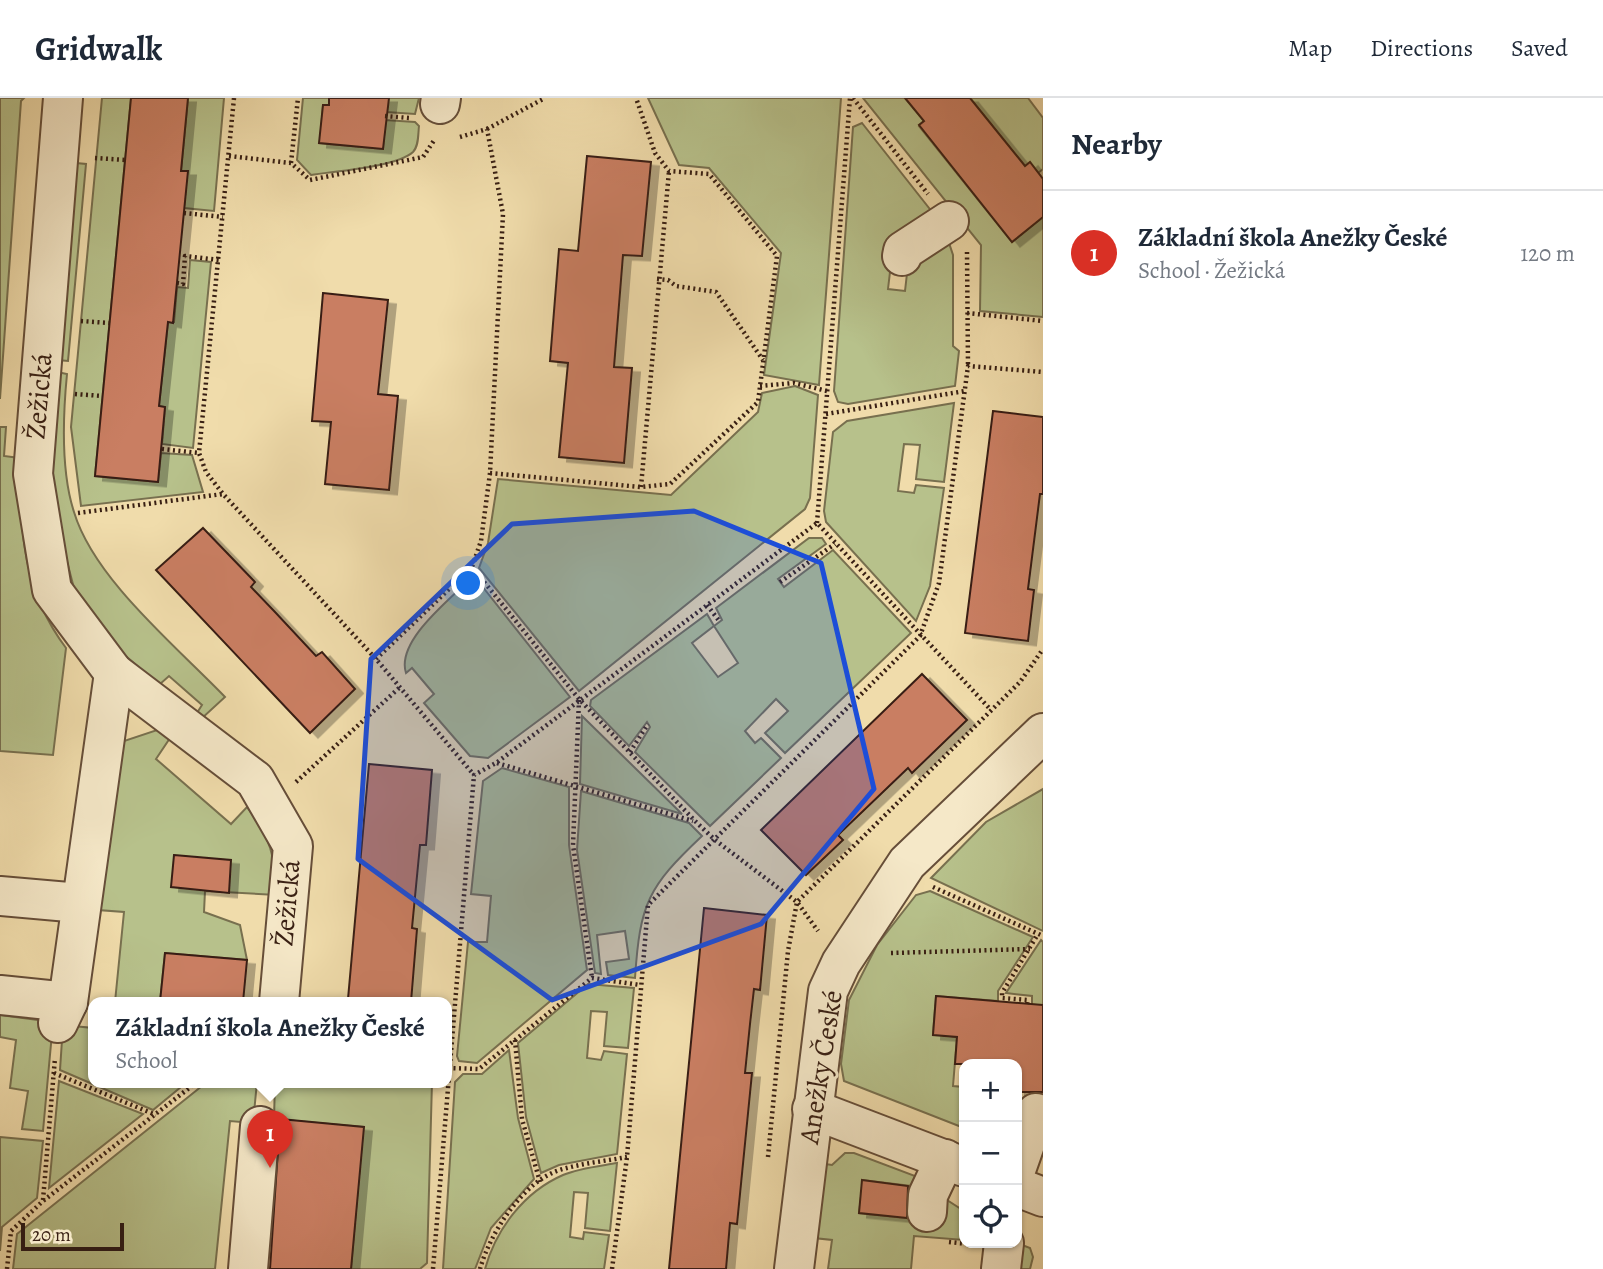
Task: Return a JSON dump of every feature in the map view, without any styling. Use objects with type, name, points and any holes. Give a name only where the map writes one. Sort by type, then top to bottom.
[{"type":"street","name":"Žežická","points":[[63,98],[33,474],[52,590],[114,673],[255,780],[293,846],[279,997]]},
{"type":"street","points":[[902,256],[902,251],[949,221]]},
{"type":"street","points":[[0,995],[63,1013],[114,673]]},
{"type":"street","name":"Anežky České","points":[[794,1269],[828,990],[841,962],[907,863],[1043,733]]},
{"type":"street","points":[[0,896],[80,903]]},
{"type":"street","points":[[812,1109],[954,1163],[928,1195],[935,1227]]},
{"type":"street","points":[[1022,1153],[1036,1113]]},
{"type":"street","points":[[248,1269],[260,1126]]},
{"type":"street","points":[[1022,1189],[1043,1197]]},
{"type":"path","points":[[234,98],[199,453],[206,472],[223,494],[376,659],[474,775],[452,1014]]},
{"type":"path","points":[[291,163],[298,98]]},
{"type":"path","points":[[386,116],[438,119],[459,137],[487,129],[545,98]]},
{"type":"path","points":[[636,98],[655,153],[669,171],[657,279],[641,487]]},
{"type":"path","points":[[850,98],[817,523],[991,710]]},
{"type":"path","points":[[229,156],[291,163],[310,180],[423,157],[438,119]]},
{"type":"path","points":[[376,659],[472,567],[481,541],[490,473],[503,214],[487,129]]},
{"type":"path","points":[[90,157],[125,160]]},
{"type":"path","points":[[490,473],[641,487],[670,484],[758,402],[777,256],[709,174],[669,171]]},
{"type":"path","points":[[184,213],[223,217]]},
{"type":"path","points":[[177,283],[183,284],[185,256],[219,260]]},
{"type":"path","points":[[657,279],[668,280],[676,286],[716,292],[763,361]]},
{"type":"path","points":[[967,313],[1043,321]]},
{"type":"path","points":[[76,321],[110,323]]},
{"type":"path","points":[[612,1269],[627,1157],[648,905],[920,636],[939,583],[968,366],[1043,372]]},
{"type":"path","points":[[760,386],[794,383],[827,391]]},
{"type":"path","points":[[826,414],[965,391]]},
{"type":"path","points":[[70,393],[102,396]]},
{"type":"path","points":[[162,449],[199,453]]},
{"type":"path","points":[[78,513],[223,494]]},
{"type":"path","points":[[474,775],[496,763],[817,523]]},
{"type":"path","points":[[780,582],[835,544]]},
{"type":"path","points":[[472,567],[579,699],[715,841],[797,902],[841,962]]},
{"type":"path","points":[[707,605],[720,622]]},
{"type":"path","points":[[269,804],[304,776],[399,688]]},
{"type":"path","points":[[579,699],[573,845],[592,978]]},
{"type":"path","points":[[630,752],[648,724]]},
{"type":"path","points":[[496,763],[695,821]]},
{"type":"path","points":[[923,882],[1041,935],[1030,948],[1002,998],[1028,1000],[1027,1004]]},
{"type":"path","points":[[883,953],[1030,948]]},
{"type":"path","points":[[452,1068],[479,1069],[592,978],[640,985]]},
{"type":"path","points":[[43,1200],[54,1073],[63,1013]]},
{"type":"path","points":[[515,1040],[522,1119],[540,1182]]},
{"type":"path","points":[[54,1073],[88,1087]]},
{"type":"path","points":[[90,1088],[156,1115]]},
{"type":"path","points":[[7,1269],[11,1231],[43,1200],[190,1088]]},
{"type":"path","points":[[433,1269],[446,1088]]},
{"type":"path","points":[[480,1269],[487,1244],[508,1212],[540,1182],[561,1169],[627,1157]]},
{"type":"path","points":[[935,1227],[995,1252]]},
{"type":"highlighted area","points":[[694,511],[821,563],[874,789],[761,924],[552,1000],[358,859],[371,659],[512,524]]},
{"type":"green space","points":[[0,98],[24,98],[21,101],[0,399]]},
{"type":"green space","points":[[102,98],[131,98],[95,476],[158,482],[161,453],[192,455],[203,492],[81,506],[71,427]]},
{"type":"green space","points":[[188,98],[224,98],[214,211],[184,208],[187,172],[181,171]]},
{"type":"green space","points":[[303,98],[329,98],[329,105],[323,105],[320,143],[383,149],[385,120],[415,122],[419,126],[416,147],[413,152],[394,161],[311,175],[297,160]]},
{"type":"green space","points":[[387,98],[419,98],[415,114],[386,112]]},
{"type":"green space","points":[[648,98],[841,98],[819,385],[764,375],[781,253],[709,168],[679,165]]},
{"type":"green space","points":[[863,98],[905,98],[924,121],[919,126],[1012,242],[1043,217],[1043,317],[980,311],[981,245]]},
{"type":"green space","points":[[970,98],[1028,98],[1043,118],[1043,169],[1038,173],[1025,166]]},
{"type":"green space","points":[[862,123],[940,222],[892,255],[888,289],[905,291],[909,256],[944,228],[953,255],[953,346],[959,351],[955,386],[848,404],[838,402],[834,391],[853,127]]},
{"type":"green space","points":[[76,163],[86,164],[68,361],[58,360]]},
{"type":"green space","points":[[190,260],[211,262],[193,448],[162,444],[165,407],[159,406],[168,322],[174,322],[177,287],[188,288]]},
{"type":"green space","points":[[57,372],[67,374],[65,462],[74,512],[84,537],[99,562],[139,611],[225,697],[200,720],[195,716],[202,705],[169,676],[159,685],[96,630],[76,596],[57,523],[51,474]]},
{"type":"green space","points":[[795,386],[818,395],[810,498],[805,509],[579,691],[479,568],[488,543],[498,479],[671,495],[758,412],[762,393]]},
{"type":"green space","points":[[954,403],[944,482],[916,479],[920,445],[904,444],[898,491],[914,493],[916,485],[944,488],[930,586],[916,621],[826,522],[824,511],[833,432],[847,421]]},
{"type":"green space","points":[[0,427],[6,427],[4,456],[19,458],[23,534],[32,580],[51,626],[66,648],[53,755],[0,751]]},
{"type":"green space","points":[[809,538],[822,538],[826,544],[778,579],[784,587],[833,550],[911,633],[785,753],[765,733],[788,711],[776,699],[745,731],[755,743],[761,738],[781,758],[710,826],[635,752],[650,727],[647,722],[629,746],[590,706],[591,700],[707,614],[714,626],[722,620],[716,608]],"holes":[[[714,626],[738,663],[718,677],[692,643]]]},
{"type":"green space","points":[[478,581],[570,697],[488,758],[470,756],[424,703],[434,694],[412,668],[406,673],[405,661],[408,649],[425,624],[466,583]]},
{"type":"green space","points":[[582,716],[682,814],[580,784]]},
{"type":"green space","points":[[157,730],[170,738],[156,759],[231,824],[247,807],[266,838],[275,869],[276,895],[205,891],[204,912],[240,925],[247,960],[165,953],[161,997],[116,997],[124,912],[98,910],[111,766],[124,741]]},
{"type":"green space","points":[[502,768],[569,787],[569,845],[587,970],[477,1063],[459,1061],[457,1056],[468,942],[487,942],[491,896],[471,894],[483,781]]},
{"type":"green space","points":[[1043,789],[1043,931],[931,878],[986,822]]},
{"type":"green space","points":[[581,791],[689,823],[702,836],[669,869],[650,898],[640,931],[635,978],[608,975],[606,962],[629,959],[625,931],[597,935],[601,974],[595,973],[577,850]]},
{"type":"green space","points":[[930,891],[1033,937],[998,991],[998,1001],[936,996],[933,1034],[957,1037],[953,1086],[959,1087],[959,1126],[844,1081],[841,1064],[849,1000],[877,945],[916,895]]},
{"type":"green space","points":[[1041,940],[1043,1006],[1032,1005],[1032,996],[1006,993]]},
{"type":"green space","points":[[588,984],[634,988],[628,1048],[604,1046],[607,1012],[591,1011],[587,1058],[601,1060],[604,1051],[627,1054],[617,1154],[559,1165],[541,1173],[526,1117],[518,1043]]},
{"type":"green space","points":[[0,1015],[53,1022],[43,1131],[22,1129],[28,1091],[10,1088],[16,1040],[0,1037]]},
{"type":"green space","points":[[63,1025],[88,1028],[88,1082],[60,1070]]},
{"type":"green space","points":[[509,1050],[518,1118],[534,1179],[491,1228],[475,1269],[443,1269],[455,1082],[463,1074],[482,1074]]},
{"type":"green space","points":[[59,1081],[143,1114],[49,1188]]},
{"type":"green space","points":[[102,1088],[180,1088],[153,1110]]},
{"type":"green space","points":[[200,1088],[256,1088],[253,1123],[230,1121],[215,1269],[13,1269],[17,1234]]},
{"type":"green space","points":[[275,1088],[432,1088],[427,1263],[420,1269],[351,1269],[363,1127],[274,1119]]},
{"type":"green space","points":[[0,1137],[43,1141],[37,1198],[2,1227],[0,1251]]},
{"type":"green space","points":[[845,1153],[854,1153],[923,1179],[920,1187],[863,1180],[859,1213],[934,1221],[939,1195],[959,1208],[959,1240],[914,1236],[911,1269],[828,1269],[832,1240],[814,1238],[825,1164],[832,1165]]},
{"type":"green space","points":[[617,1163],[610,1231],[585,1228],[588,1193],[574,1192],[570,1237],[583,1239],[584,1232],[609,1235],[604,1269],[485,1269],[504,1226],[536,1191],[569,1173]]},
{"type":"green space","points":[[1022,1245],[1030,1248],[1033,1257],[1030,1269],[1009,1269],[1015,1248],[1022,1248]]},
{"type":"building","points":[[131,98],[188,98],[181,171],[188,171],[173,323],[168,322],[159,406],[165,407],[158,482],[95,476]]},
{"type":"building","points":[[329,98],[389,98],[383,149],[319,143],[323,105],[329,105]]},
{"type":"building","points":[[905,98],[970,98],[1025,166],[1030,162],[1043,179],[1043,217],[1012,242],[919,125],[924,121]]},
{"type":"building","points":[[587,156],[651,162],[642,256],[623,255],[614,367],[632,368],[624,463],[559,457],[568,363],[550,361],[559,249],[578,251]]},
{"type":"building","points":[[323,293],[388,300],[378,394],[398,396],[389,490],[325,484],[331,422],[312,421]]},
{"type":"building","points":[[993,411],[1043,417],[1043,494],[1040,494],[1028,589],[1034,590],[1028,641],[965,633]]},
{"type":"building","points":[[203,528],[255,582],[251,587],[316,656],[322,652],[355,689],[310,733],[156,570]]},
{"type":"building","points":[[922,674],[967,720],[912,773],[908,768],[838,835],[843,840],[806,875],[761,830]]},
{"type":"building","points":[[369,764],[432,770],[426,845],[420,845],[412,928],[417,929],[411,997],[348,997]]},
{"type":"building","points":[[174,855],[231,860],[229,893],[171,887]]},
{"type":"building","points":[[704,908],[767,915],[760,990],[754,989],[745,1073],[752,1073],[737,1224],[730,1223],[726,1269],[669,1269]]},
{"type":"building","points":[[165,953],[247,960],[243,997],[161,997]]},
{"type":"building","points":[[936,996],[1043,1005],[1043,1092],[1022,1092],[1022,1059],[959,1059],[959,1064],[955,1064],[957,1037],[933,1035]]},
{"type":"building","points":[[280,1119],[364,1127],[351,1269],[270,1269]]},
{"type":"building","points":[[862,1180],[908,1186],[907,1218],[859,1213]]},
{"type":"place","name":"Základní škola Anežky České","points":[[270,1168]]}]
